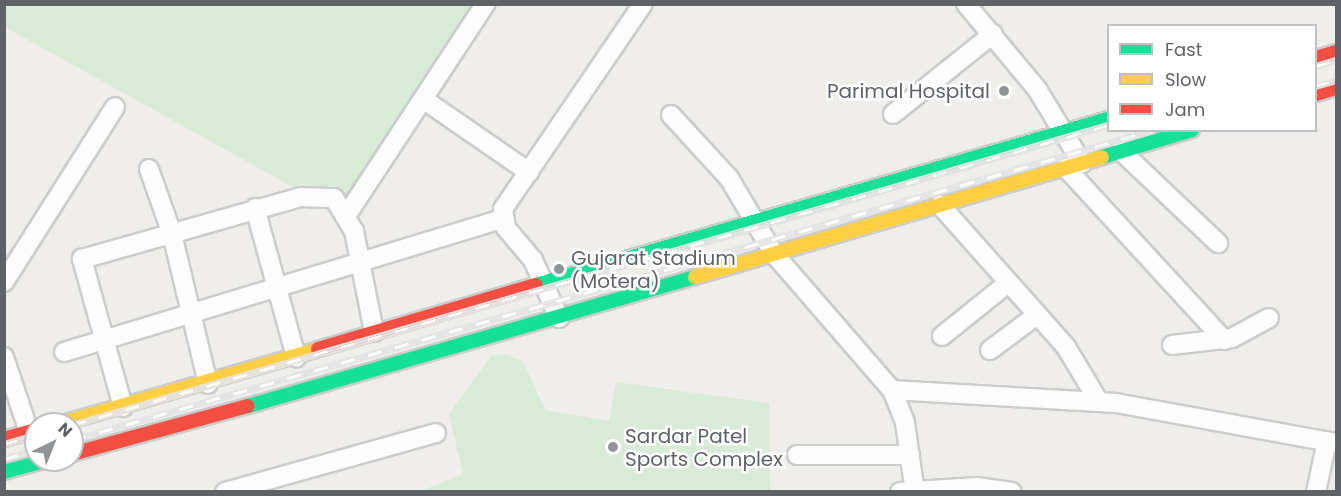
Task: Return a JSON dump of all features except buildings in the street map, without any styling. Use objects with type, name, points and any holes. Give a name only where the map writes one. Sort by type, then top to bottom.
[{"type":"street","points":[[346,216],[485,4]]},
{"type":"street","points":[[559,318],[546,284],[502,219],[507,201],[643,4]]},
{"type":"street","points":[[972,6],[1063,132],[1074,165],[1224,340]]},
{"type":"street","points":[[893,114],[993,34]]},
{"type":"street","points":[[1317,58],[1336,52]]},
{"type":"street","points":[[1317,94],[1336,88]]},
{"type":"street","points":[[423,99],[529,172]]},
{"type":"street","points":[[4,282],[115,107]]},
{"type":"street","points":[[671,115],[729,178],[774,254],[892,390],[910,455],[910,491],[1012,492]]},
{"type":"street","points":[[84,417],[208,384],[374,332],[546,284],[1107,119]]},
{"type":"street","points":[[84,451],[559,318],[1184,132]]},
{"type":"street","points":[[1121,151],[1218,243]]},
{"type":"street","points":[[149,169],[172,234],[208,384]]},
{"type":"street","points":[[123,407],[82,259],[255,208],[301,197],[334,198],[346,216],[360,262],[374,332]]},
{"type":"street","points":[[940,205],[1086,372],[1099,402]]},
{"type":"street","points":[[255,208],[296,357]]},
{"type":"street","points":[[64,352],[277,290],[502,219]]},
{"type":"street","points":[[942,336],[1008,283]]},
{"type":"street","points":[[990,350],[1037,315]]},
{"type":"street","points":[[1172,345],[1224,340],[1269,318]]},
{"type":"street","points":[[4,357],[26,412]]},
{"type":"street","points":[[892,390],[1099,402],[1332,442],[1316,492]]},
{"type":"street","points":[[4,439],[24,433]]},
{"type":"street","points":[[225,492],[436,433]]},
{"type":"street","points":[[797,455],[910,455]]},
{"type":"street","points":[[4,472],[24,467]]},
{"type":"green space","points":[[5,4],[488,5],[359,209],[302,192],[5,27]]},
{"type":"green space","name":"Sardar Patel Sports Complex","points":[[504,354],[523,361],[545,410],[609,421],[616,382],[769,403],[770,491],[421,491],[463,474],[449,414],[491,356]]},
{"type":"railway","points":[[1317,66],[1336,60]]},
{"type":"railway","points":[[1317,86],[1336,80]]},
{"type":"railway","points":[[84,422],[1107,125]]},
{"type":"railway","points":[[84,437],[1147,132]]},
{"type":"railway","points":[[4,444],[24,438]]},
{"type":"railway","points":[[4,459],[24,453]]},
{"type":"traffic: fast","points":[[536,285],[1107,119]]},
{"type":"traffic: fast","points":[[1102,157],[1185,132]]},
{"type":"traffic: fast","points":[[248,406],[695,277]]},
{"type":"traffic: fast","points":[[4,472],[24,467]]},
{"type":"traffic: slow","points":[[695,277],[1102,157]]},
{"type":"traffic: slow","points":[[84,417],[318,349]]},
{"type":"traffic: jam","points":[[1317,58],[1336,52]]},
{"type":"traffic: jam","points":[[1317,94],[1336,88]]},
{"type":"traffic: jam","points":[[318,349],[536,285]]},
{"type":"traffic: jam","points":[[84,451],[248,406]]},
{"type":"traffic: jam","points":[[4,439],[24,433]]},
{"type":"place","name":"Parimal Hospital","points":[[1004,91]]},
{"type":"place","name":"Gujarat Stadium (Motera)","points":[[559,269]]},
{"type":"place","name":"Sardar Patel Sports Complex","points":[[613,447]]}]
